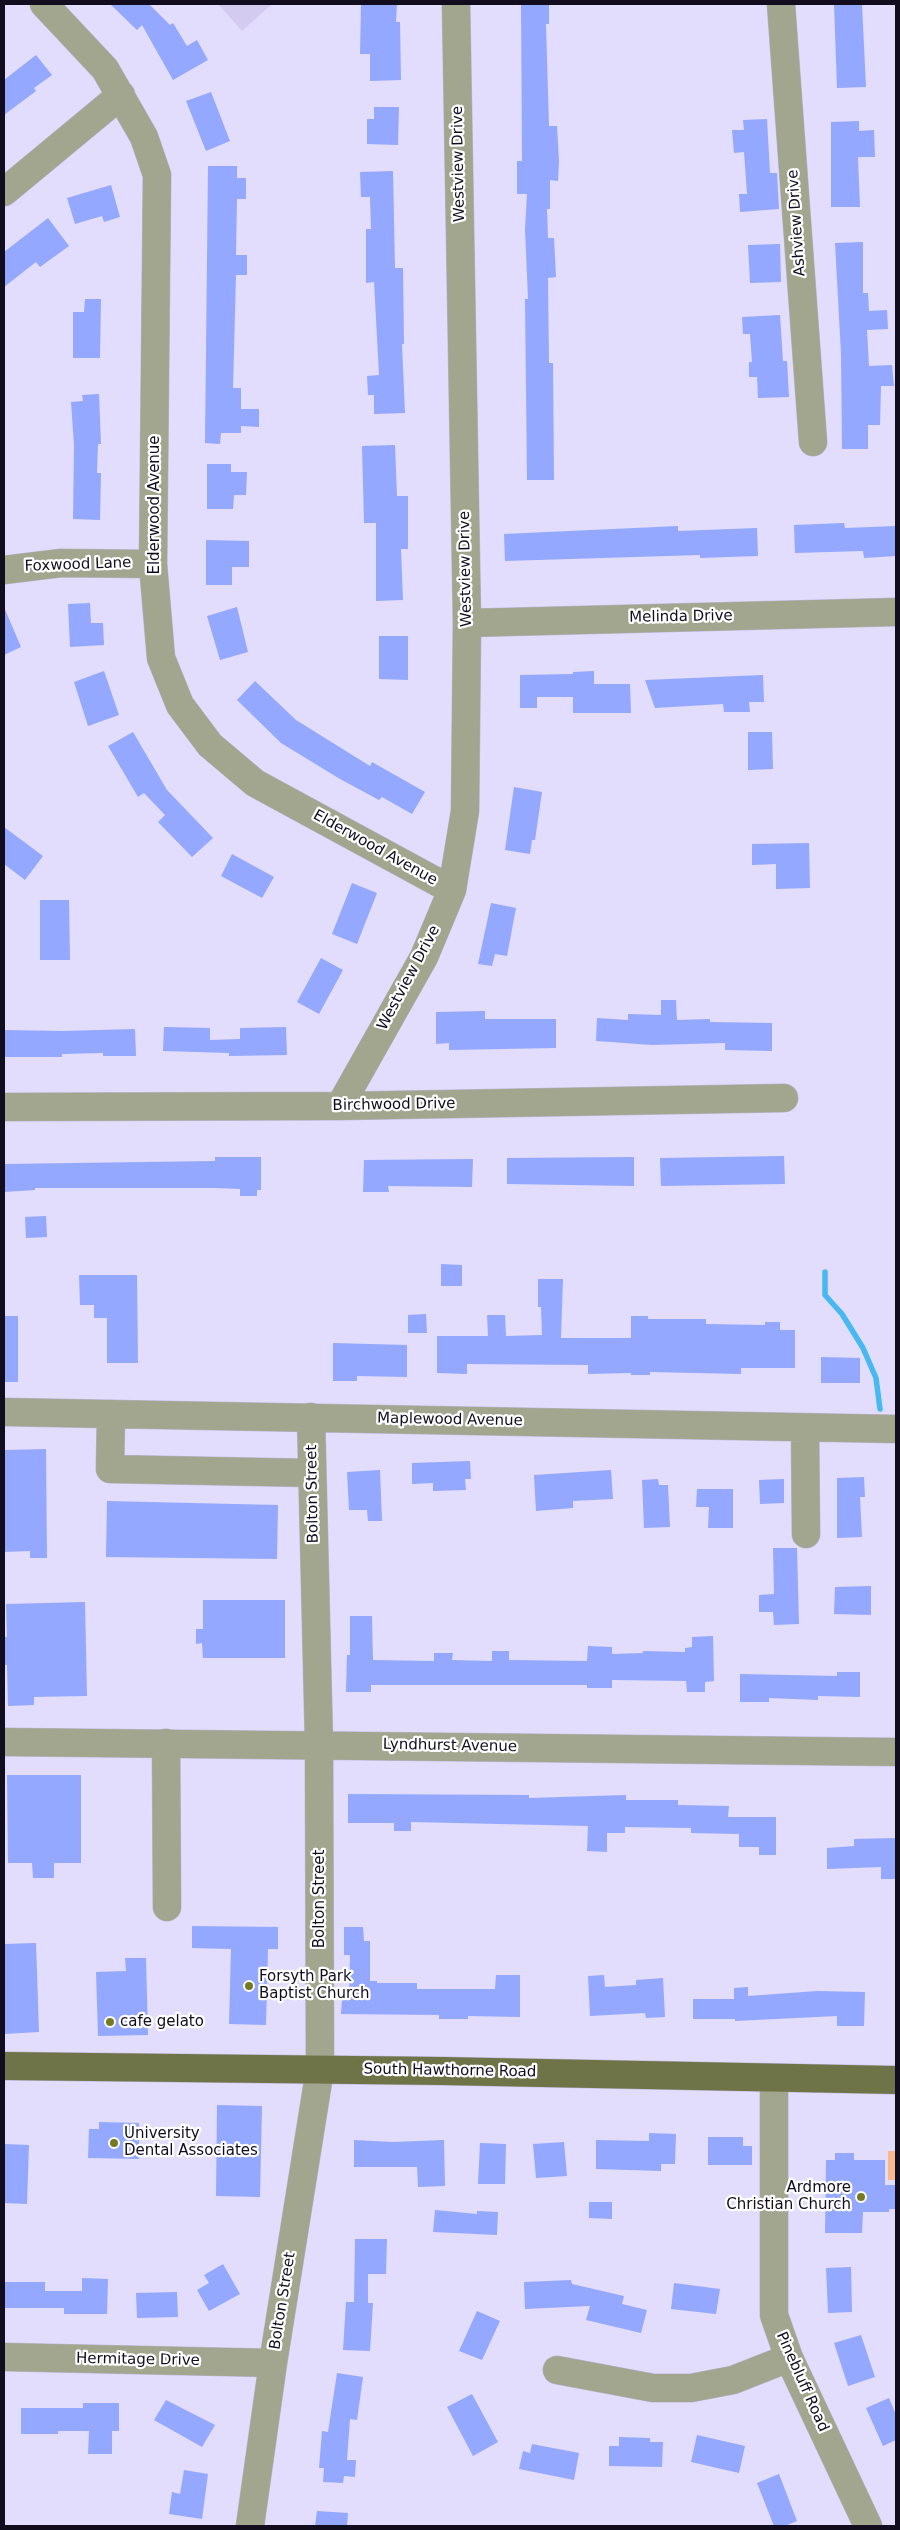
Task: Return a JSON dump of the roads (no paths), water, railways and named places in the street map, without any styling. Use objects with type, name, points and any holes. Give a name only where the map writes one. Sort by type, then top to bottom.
[{"type":"main road","name":"South Hawthorne Road","points":[[4,2066],[320,2069],[896,2080]]},
{"type":"street","name":"Elderwood Avenue","points":[[44,4],[105,69],[144,137],[157,175],[153,564],[161,658],[180,704],[210,745],[255,783],[452,890]]},
{"type":"street","name":"Westview Drive","points":[[340,1106],[424,957],[452,890],[465,811],[467,623],[456,4]]},
{"type":"street","name":"Ashview Drive","points":[[781,4],[813,442]]},
{"type":"street","points":[[4,192],[121,95]]},
{"type":"street","name":"Foxwood Lane","points":[[4,570],[61,563],[153,564]]},
{"type":"street","name":"Melinda Drive","points":[[467,623],[896,612]]},
{"type":"street","name":"Birchwood Drive","points":[[4,1107],[340,1106],[784,1098]]},
{"type":"street","name":"Maplewood Avenue","points":[[4,1412],[896,1429]]},
{"type":"street","points":[[111,1414],[110,1469],[312,1473]]},
{"type":"street","name":"Bolton Street","points":[[250,2526],[273,2363],[320,2069],[319,1744],[311,1417]]},
{"type":"street","points":[[805,1428],[806,1534]]},
{"type":"street","name":"Lyndhurst Avenue","points":[[4,1742],[319,1744],[896,1752]]},
{"type":"street","points":[[166,1743],[167,1906]]},
{"type":"street","name":"Pinebluff Road","points":[[774,2079],[774,2315],[789,2358],[868,2526]]},
{"type":"street","name":"Hermitage Drive","points":[[4,2357],[273,2363]]},
{"type":"street","points":[[557,2370],[653,2388],[691,2388],[733,2380],[789,2358]]},
{"type":"waterway","points":[[825,1272],[825,1295],[842,1314],[863,1348],[876,1378],[880,1409]]},
{"type":"place","name":"Forsyth Park Baptist Church","points":[[249,1986]]},
{"type":"place","name":"cafe gelato","points":[[110,2022]]},
{"type":"place","name":"University Dental Associates","points":[[114,2143]]},
{"type":"place","name":"Ardmore Christian Church","points":[[861,2197]]}]
